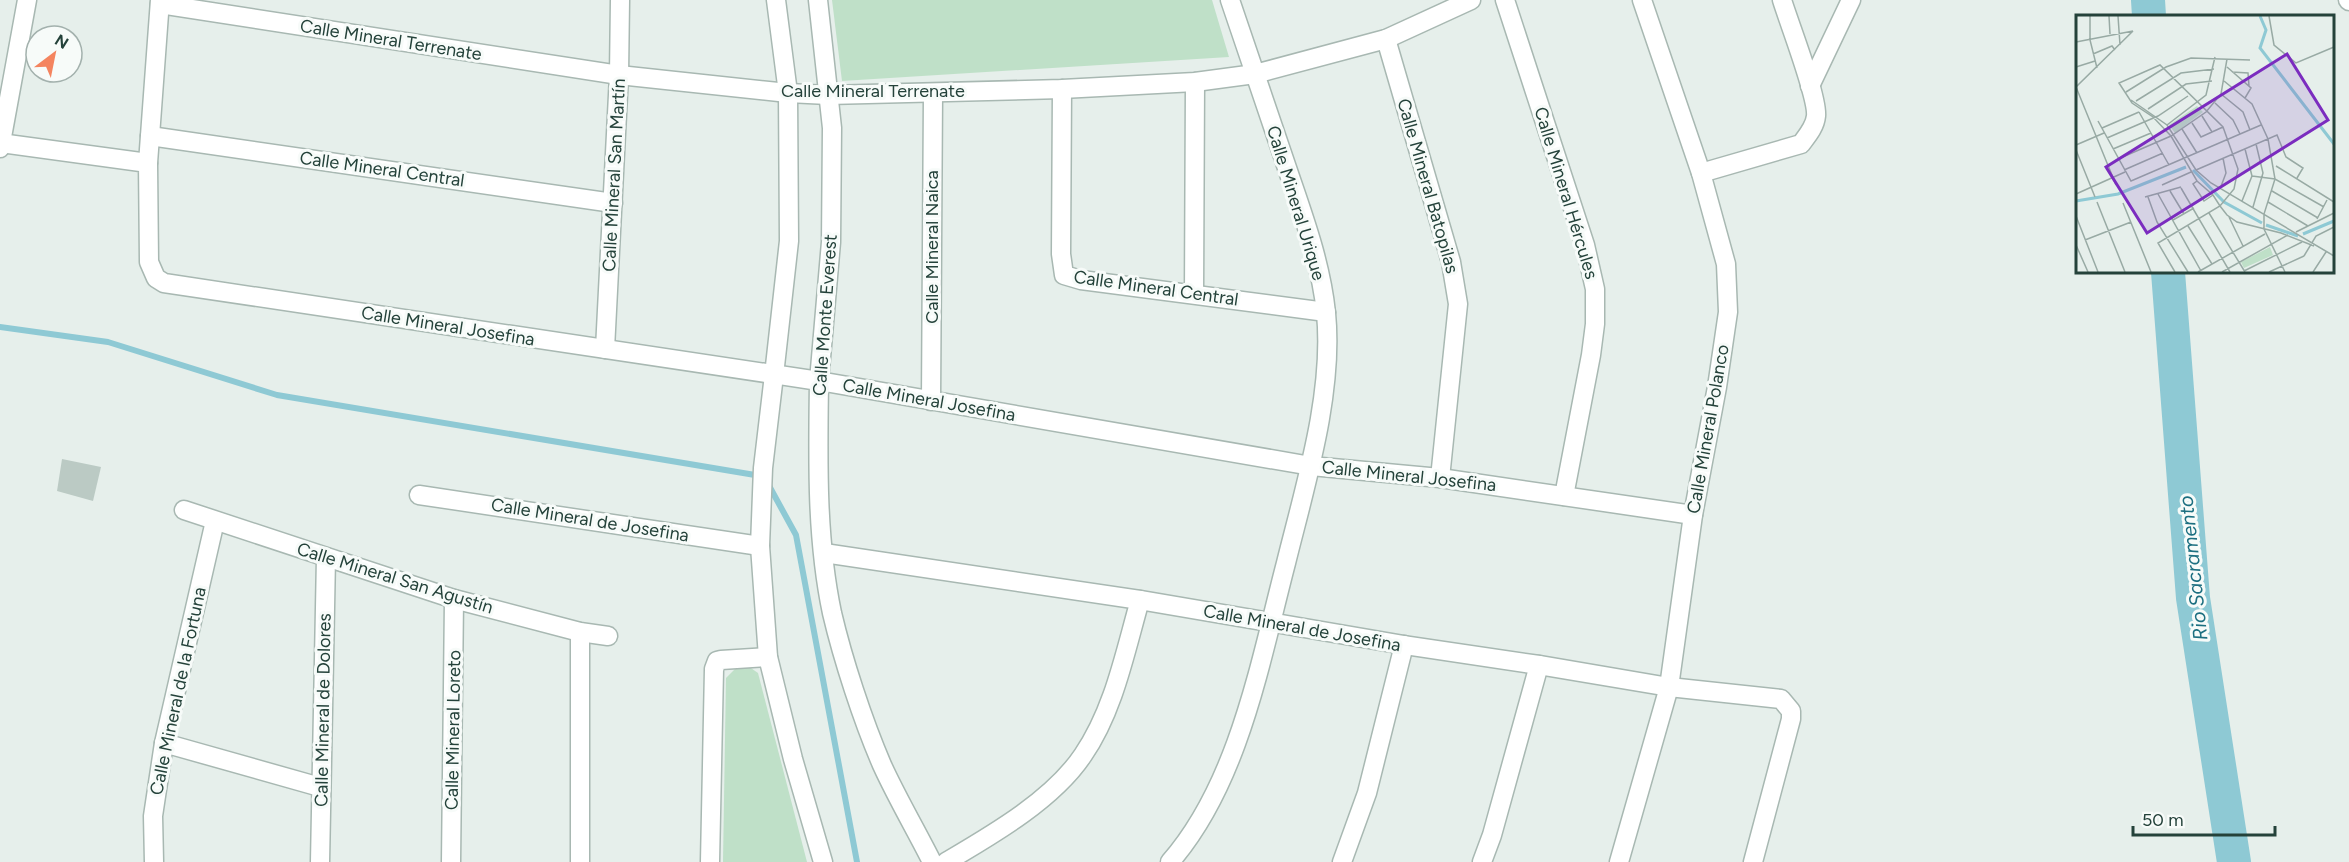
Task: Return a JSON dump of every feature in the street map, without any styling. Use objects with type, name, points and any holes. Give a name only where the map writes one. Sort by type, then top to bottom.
[{"type":"street","points":[[0,148],[27,0]]},
{"type":"street","name":"Calle Mineral San Martín","points":[[605,349],[619,75],[620,0]]},
{"type":"street","points":[[776,0],[788,93],[789,241],[763,468],[760,546],[768,657],[823,862]]},
{"type":"street","name":"Calle Monte Everest","points":[[818,0],[832,128],[831,242],[819,381],[818,482],[824,554],[832,613],[856,695],[882,764],[932,862]]},
{"type":"street","name":"Calle Mineral Urique","points":[[1170,862],[1194,829],[1215,793],[1249,705],[1311,466],[1328,345],[1326,312],[1313,250],[1230,0]]},
{"type":"street","name":"Calle Mineral Terrenate","points":[[160,2],[619,75],[788,93],[828,95],[1062,89],[1195,82],[1254,74],[1386,39],[1471,0]]},
{"type":"street","name":"Calle Mineral Hércules","points":[[1505,0],[1585,245],[1595,289],[1595,324],[1591,356],[1564,496]]},
{"type":"street","name":"Calle Mineral Polanco","points":[[1618,862],[1669,687],[1693,515],[1718,387],[1728,312],[1726,264],[1701,173],[1642,0]]},
{"type":"street","points":[[1701,173],[1801,144],[1813,127],[1816,114],[1810,86],[1782,0]]},
{"type":"street","points":[[1810,86],[1851,0]]},
{"type":"street","points":[[0,143],[148,163],[160,2]]},
{"type":"street","name":"Calle Mineral Batopilas","points":[[1386,39],[1451,262],[1458,304],[1440,478]]},
{"type":"street","points":[[1194,294],[1195,82]]},
{"type":"street","name":"Calle Mineral Central","points":[[1062,89],[1061,254],[1064,275],[1081,280],[1326,312]]},
{"type":"street","name":"Calle Mineral Naica","points":[[931,401],[933,94]]},
{"type":"street","name":"Calle Mineral Central","points":[[150,136],[613,203]]},
{"type":"street","name":"Calle Mineral Josefina","points":[[148,163],[148,262],[151,272],[164,283],[819,381],[1311,466],[1440,478],[1693,515]]},
{"type":"street","name":"Calle Mineral de Josefina","points":[[419,495],[760,546]]},
{"type":"street","name":"Calle Mineral San Agustín","points":[[184,510],[454,599],[580,632],[608,636]]},
{"type":"street","name":"Calle Mineral de la Fortuna","points":[[154,862],[153,816],[164,743],[215,521]]},
{"type":"street","name":"Calle Mineral de Josefina","points":[[824,554],[1140,600],[1669,687],[1781,699],[1791,711],[1791,719],[1754,862]]},
{"type":"street","name":"Calle Mineral de Dolores","points":[[320,862],[326,557]]},
{"type":"street","name":"Calle Mineral Loreto","points":[[451,862],[454,599]]},
{"type":"street","points":[[946,862],[1011,823],[1057,784],[1083,756],[1113,690],[1140,600]]},
{"type":"street","points":[[580,632],[580,862]]},
{"type":"street","points":[[1342,862],[1368,793],[1404,645]]},
{"type":"street","points":[[710,862],[714,669],[717,662],[768,657]]},
{"type":"street","points":[[1482,862],[1492,835],[1539,665]]},
{"type":"street","points":[[164,743],[320,787]]},
{"type":"green space","points":[[832,0],[1212,0],[1229,57],[842,81]]},
{"type":"green space","points":[[748,666],[758,673],[807,862],[723,862],[726,678],[735,669]]},
{"type":"building","points":[[62,459],[101,467],[93,501],[57,491]]},
{"type":"waterway","name":"Rio Sacramento","points":[[2148,0],[2149,15]]},
{"type":"waterway","name":"Rio Sacramento","points":[[2168,273],[2193,598],[2234,862]]},
{"type":"waterway","points":[[0,327],[108,342],[277,395],[761,476]]},
{"type":"waterway","points":[[767,482],[796,535],[857,862]]}]
